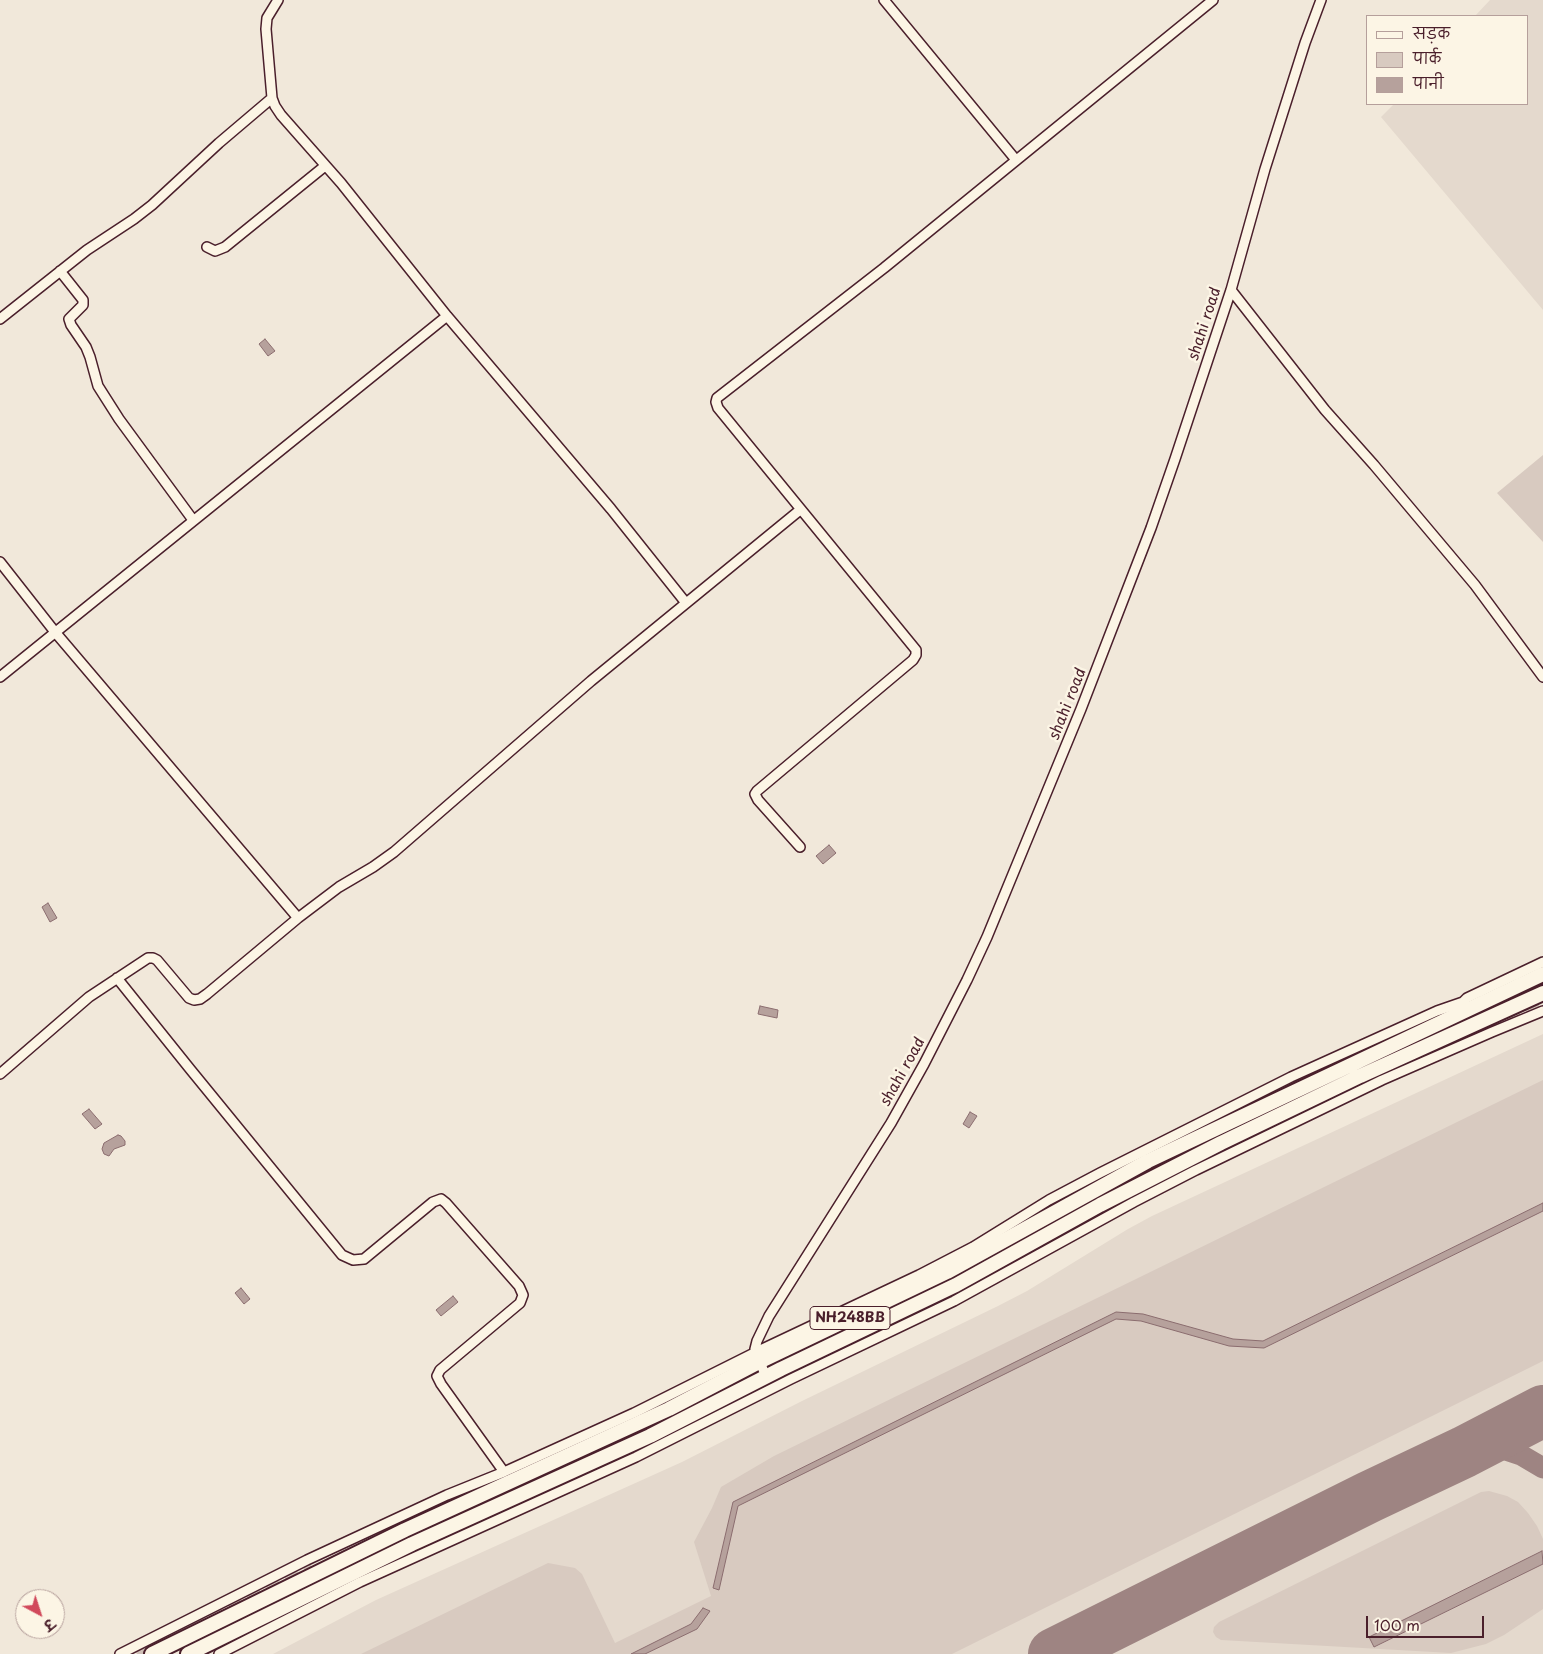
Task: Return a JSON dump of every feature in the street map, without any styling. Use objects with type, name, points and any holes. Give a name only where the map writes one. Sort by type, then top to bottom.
[{"type":"highway","name":"NH248BB","points":[[152,1654],[405,1530],[669,1409],[758,1357],[947,1272],[1148,1161],[1465,1007],[1543,974]]},
{"type":"highway","name":"NH248BB","points":[[188,1654],[412,1544],[650,1436],[766,1377],[956,1285],[1100,1205],[1212,1147],[1369,1072],[1543,993]]},
{"type":"street","points":[[278,0],[267,18],[266,29],[272,98],[280,115],[341,183],[447,316],[610,508],[686,604]]},
{"type":"street","points":[[884,0],[1016,160]]},
{"type":"street","points":[[800,847],[758,800],[755,794],[913,660],[916,655],[913,646],[718,408],[717,398],[884,268],[1213,0]]},
{"type":"street","name":"shahi road","points":[[758,1357],[756,1345],[769,1316],[891,1123],[924,1064],[987,937],[1081,709],[1151,528],[1231,290],[1265,169],[1305,43],[1321,0]]},
{"type":"street","points":[[0,319],[87,250],[134,219],[272,98]]},
{"type":"street","points":[[207,247],[215,251],[225,247],[325,166]]},
{"type":"street","points":[[60,271],[83,300],[83,305],[70,317],[69,322],[88,352],[98,386],[119,419],[193,520]]},
{"type":"street","points":[[1231,290],[1325,410],[1386,478],[1475,585],[1543,677]]},
{"type":"street","points":[[0,677],[447,316]]},
{"type":"street","points":[[0,1074],[74,1010],[144,961],[152,958],[161,964],[184,995],[194,1000],[200,998],[338,887],[373,867],[394,852],[526,737],[800,510]]},
{"type":"street","points":[[0,562],[55,632],[298,918]]},
{"type":"street","points":[[1465,1007],[1467,998],[1543,962]]},
{"type":"street","points":[[118,978],[190,1070],[333,1245],[346,1258],[353,1260],[364,1259],[433,1202],[441,1199],[519,1286],[523,1295],[520,1303],[440,1370],[437,1376],[504,1472]]},
{"type":"street","points":[[219,1654],[360,1582],[636,1457],[791,1379],[941,1308],[1134,1202],[1213,1162],[1382,1080],[1543,1011]]},
{"type":"street","points":[[120,1654],[307,1560],[447,1495],[504,1472],[758,1357],[766,1377]]},
{"type":"shaded area","points":[[1490,0],[1543,0],[1543,310],[1381,117],[1393,105],[1528,105],[1528,15],[1476,15]]},
{"type":"shaded area","points":[[1543,1034],[1543,1654],[273,1654],[376,1600],[682,1462],[802,1401],[998,1306],[1027,1291],[1152,1216]]},
{"type":"green space","points":[[1543,455],[1543,542],[1497,493]]},
{"type":"green space","points":[[1543,1080],[1543,1361],[952,1654],[361,1654],[548,1563],[575,1568],[582,1574],[615,1643],[711,1596],[694,1542],[721,1487],[774,1456]]},
{"type":"green space","points":[[1489,1491],[1507,1496],[1518,1502],[1528,1513],[1543,1539],[1543,1553],[1369,1637],[1375,1647],[1543,1564],[1543,1609],[1504,1635],[1486,1644],[1451,1653],[1221,1640],[1213,1632],[1214,1627],[1219,1622],[1481,1492]]},
{"type":"water","points":[[265,339],[275,351],[268,356],[259,344]]},
{"type":"water","points":[[829,845],[836,853],[823,864],[816,856]]},
{"type":"water","points":[[48,903],[57,918],[50,922],[42,907]]},
{"type":"water","points":[[760,1006],[778,1010],[777,1018],[758,1014]]},
{"type":"water","points":[[89,1109],[102,1124],[95,1129],[82,1114]]},
{"type":"water","points":[[970,1112],[977,1116],[969,1128],[963,1124]]},
{"type":"water","points":[[118,1135],[125,1141],[125,1145],[114,1149],[109,1156],[104,1154],[102,1149],[104,1143]]},
{"type":"water","points":[[1543,1203],[1543,1211],[1264,1348],[1229,1346],[1141,1321],[1116,1319],[738,1506],[719,1590],[713,1588],[733,1502],[1116,1312],[1143,1314],[1233,1339],[1263,1341]]},
{"type":"water","points":[[241,1288],[250,1299],[244,1304],[235,1293]]},
{"type":"water","points":[[453,1296],[458,1302],[441,1316],[436,1310]]},
{"type":"water","points":[[1542,1551],[1543,1564],[1374,1647],[1369,1637]]},
{"type":"water","points":[[703,1608],[710,1611],[697,1629],[645,1654],[631,1654],[691,1624]]},
{"type":"taxiway","points":[[1464,1452],[1500,1448],[1521,1455],[1543,1468]]},
{"type":"runway","points":[[1054,1654],[1369,1497],[1464,1452],[1543,1411]]},
{"type":"tunnel","points":[[1392,1071],[1543,1001]]},
{"type":"tunnel","points":[[1228,1113],[1436,1017]]},
{"type":"tunnel","points":[[1157,1183],[1345,1093]]},
{"type":"tunnel","points":[[1010,1230],[1086,1186],[1151,1152]]},
{"type":"tunnel","points":[[690,1423],[982,1281],[1083,1222]]},
{"type":"tunnel","points":[[496,1516],[646,1444]]},
{"type":"tunnel","points":[[192,1627],[312,1568]]},
{"type":"tunnel","points":[[306,1603],[352,1582]]},
{"type":"tunnel","points":[[137,1654],[163,1641]]}]
